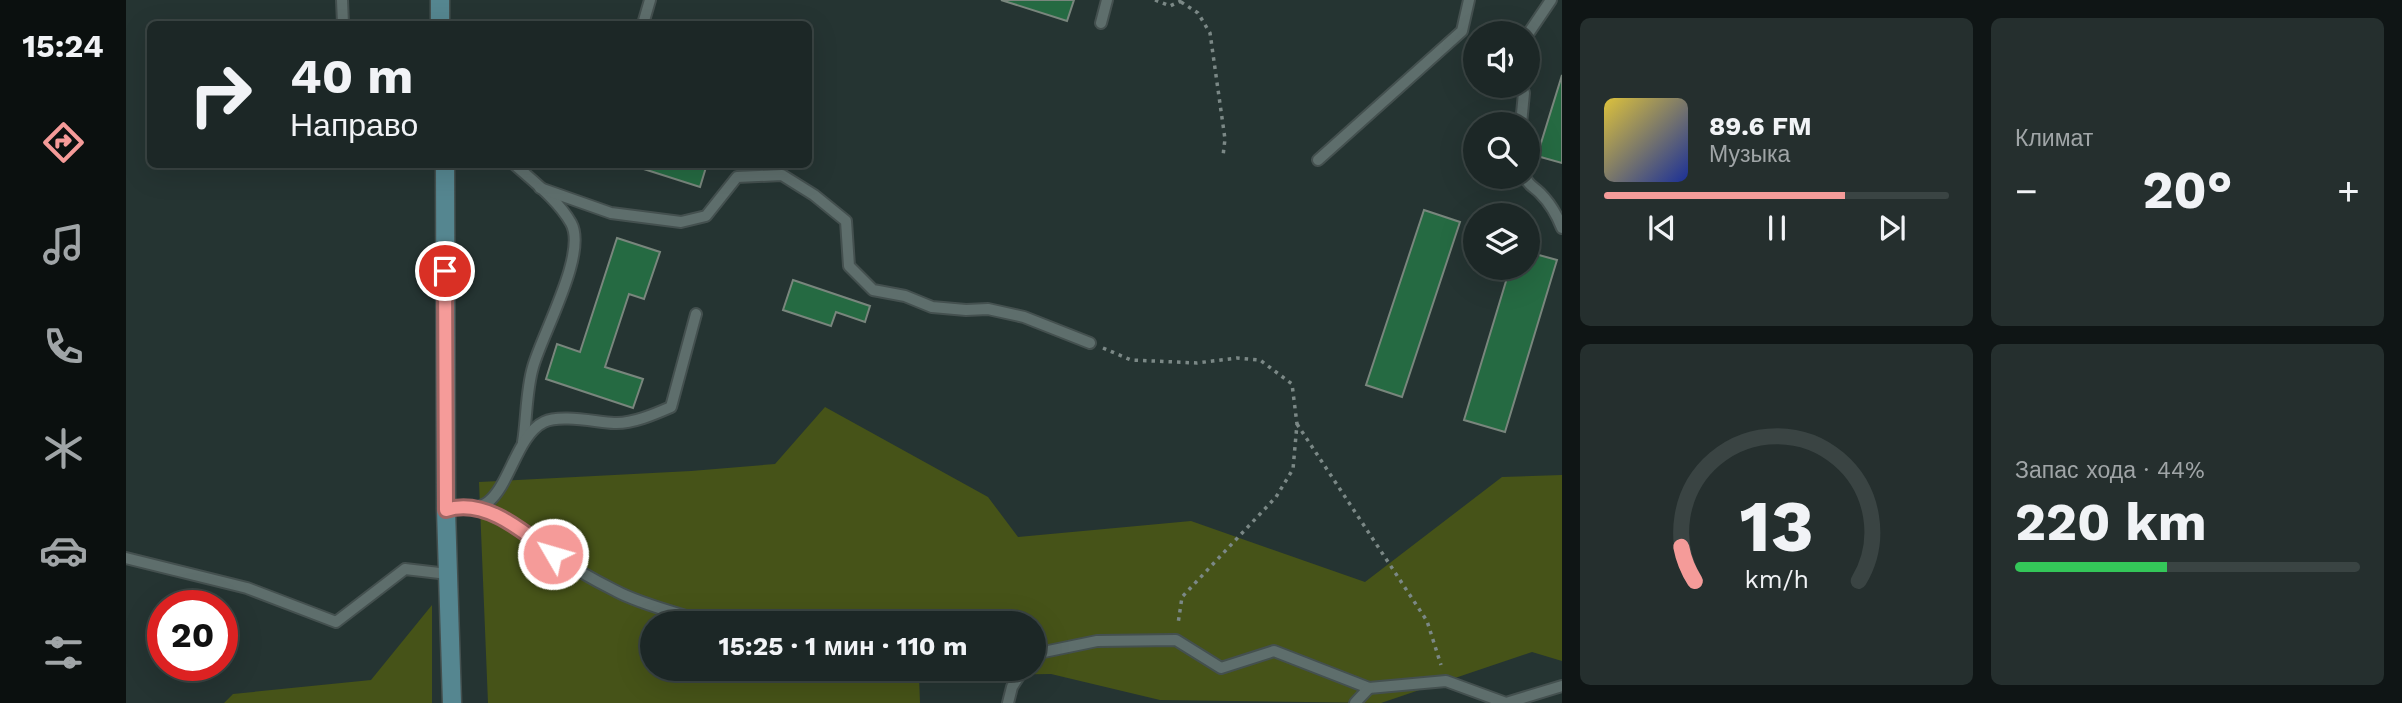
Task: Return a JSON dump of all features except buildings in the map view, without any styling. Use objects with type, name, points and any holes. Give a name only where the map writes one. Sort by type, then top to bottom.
[{"type":"street","points":[[440,0],[442,21]]},
{"type":"street","points":[[445,168],[446,510],[452,703]]},
{"type":"lane","points":[[342,0],[343,21]]},
{"type":"lane","points":[[644,21],[650,0]]},
{"type":"lane","points":[[1101,23],[1107,0]]},
{"type":"lane","points":[[1318,160],[1462,31],[1469,0]]},
{"type":"lane","points":[[1536,21],[1550,0]]},
{"type":"lane","points":[[473,510],[489,502],[508,474],[523,442],[528,388],[534,363],[552,319],[575,248],[572,224],[518,168]]},
{"type":"lane","points":[[540,188],[611,213],[681,222],[706,215],[737,177],[782,175],[814,195],[846,221],[849,265],[873,290],[905,296],[932,307],[988,309],[1012,314],[1090,343]]},
{"type":"lane","points":[[1536,189],[1557,215],[1562,228]]},
{"type":"lane","points":[[523,442],[544,422],[582,418],[617,424],[671,407],[696,314]]},
{"type":"lane","points":[[446,510],[455,507],[486,511],[513,524],[553,554],[618,593],[671,611]]},
{"type":"lane","points":[[126,558],[247,588],[336,622],[405,569],[448,574]]},
{"type":"lane","points":[[1046,652],[1097,641],[1176,640],[1221,668],[1274,651],[1369,688],[1446,681],[1506,703],[1562,686]]},
{"type":"lane","points":[[1009,703],[1016,681]]},
{"type":"lane","points":[[1355,703],[1369,688]]},
{"type":"path","points":[[1155,0],[1170,6],[1182,1],[1198,13],[1210,33],[1225,139],[1223,156]]},
{"type":"path","points":[[1090,343],[1131,360],[1197,363],[1237,358],[1260,360],[1292,384],[1297,424],[1293,469],[1276,497],[1182,597],[1176,640]]},
{"type":"path","points":[[1297,424],[1427,621],[1446,681]]},
{"type":"green space","points":[[825,407],[988,497],[1018,537],[1191,521],[1365,582],[1502,477],[1562,475],[1562,661],[1532,652],[1381,703],[1160,700],[1046,674],[1046,611],[640,611],[640,681],[919,681],[920,703],[488,703],[479,482],[775,464]]},
{"type":"green space","points":[[432,605],[432,703],[224,703],[233,694],[371,680]]},
{"type":"route","points":[[445,271],[446,510],[455,507],[486,511],[513,524],[553,554]]}]
